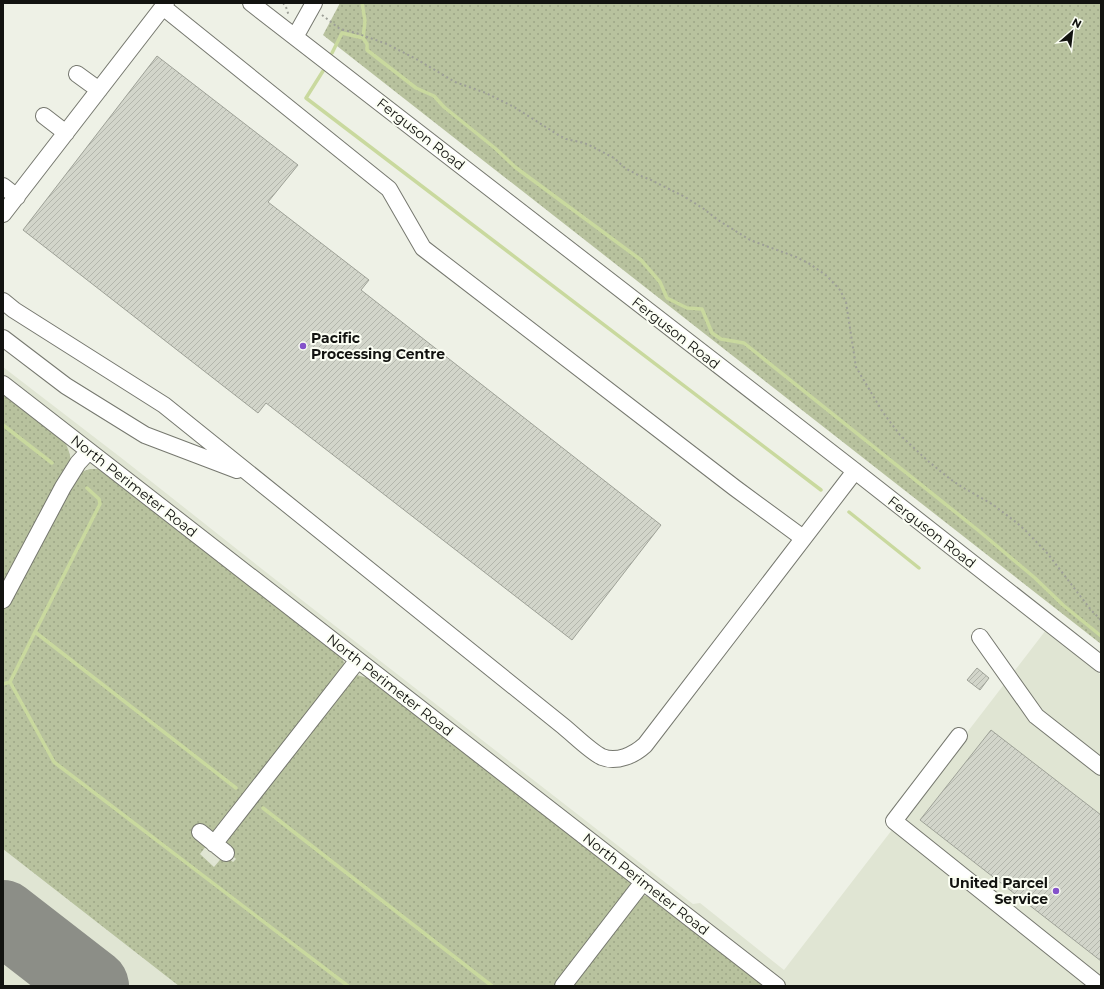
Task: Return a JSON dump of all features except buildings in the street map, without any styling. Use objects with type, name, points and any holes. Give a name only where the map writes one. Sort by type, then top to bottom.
[{"type":"street","name":"Ferguson Road","points":[[251,3],[855,471],[1101,664]]},
{"type":"street","points":[[3,214],[165,5],[390,189],[423,248],[713,472],[803,538]]},
{"type":"street","points":[[295,37],[312,6]]},
{"type":"street","points":[[77,74],[99,90]]},
{"type":"street","points":[[44,116],[66,133]]},
{"type":"street","points":[[3,186],[17,196]]},
{"type":"street","points":[[7,306],[164,405],[594,752],[608,758],[622,758],[633,754],[645,745],[855,471]]},
{"type":"street","points":[[3,338],[66,386],[145,435],[251,476]]},
{"type":"street","name":"North Perimeter Road","points":[[3,384],[777,986]]},
{"type":"street","points":[[3,600],[63,487],[78,464],[89,451]]},
{"type":"street","points":[[980,637],[1036,716],[1101,767]]},
{"type":"street","points":[[200,832],[220,848],[358,660]]},
{"type":"street","points":[[959,736],[894,821],[1100,986]]},
{"type":"street","points":[[563,986],[643,882]]},
{"type":"path","points":[[283,3],[290,17]]},
{"type":"path","points":[[312,6],[340,29],[376,40],[412,57],[455,82],[486,93],[514,107],[566,139],[591,146],[614,158],[625,168],[652,180],[704,209],[718,220],[750,240],[796,257],[810,264],[827,276],[840,290],[846,302],[856,367],[882,411],[900,435],[950,479],[962,488],[992,504],[1026,531],[1048,554],[1091,610],[1101,620]]},
{"type":"shaded area","points":[[3,367],[693,904],[700,903],[784,970],[1046,630],[1101,675],[1101,986],[3,986]]},
{"type":"green space","points":[[340,3],[1101,3],[1101,644],[323,35]]},
{"type":"green space","points":[[3,395],[63,439],[71,462],[3,591]]},
{"type":"green space","points":[[90,469],[98,469],[106,472],[341,655],[345,665],[200,854],[214,867],[224,855],[233,862],[236,859],[228,851],[224,843],[348,679],[357,675],[371,679],[630,882],[631,887],[559,986],[179,986],[3,849],[3,608],[69,483],[81,472]]},
{"type":"green space","points":[[643,895],[647,896],[764,986],[567,986]]},
{"type":"waterway","points":[[332,53],[342,33],[363,38],[365,21],[362,3]]},
{"type":"waterway","points":[[363,38],[367,44],[367,50],[416,88],[434,96],[444,107],[496,149],[515,167],[641,260],[660,282],[667,298],[687,308],[702,309],[712,333],[721,339],[744,343],[979,531],[1035,578],[1063,605],[1101,636]]},
{"type":"waterway","points":[[323,71],[306,98],[821,490]]},
{"type":"waterway","points":[[3,425],[52,463]]},
{"type":"waterway","points":[[87,488],[99,499],[100,504],[35,632],[236,788]]},
{"type":"waterway","points":[[849,512],[919,568]]},
{"type":"waterway","points":[[35,632],[10,682],[54,762],[348,986]]},
{"type":"waterway","points":[[3,684],[10,682]]},
{"type":"waterway","points":[[263,808],[492,986]]},
{"type":"runway","points":[[3,917],[92,986]]},
{"type":"place","name":"Pacific Processing Centre","points":[[303,346]]},
{"type":"place","name":"United Parcel Service","points":[[1056,891]]}]
